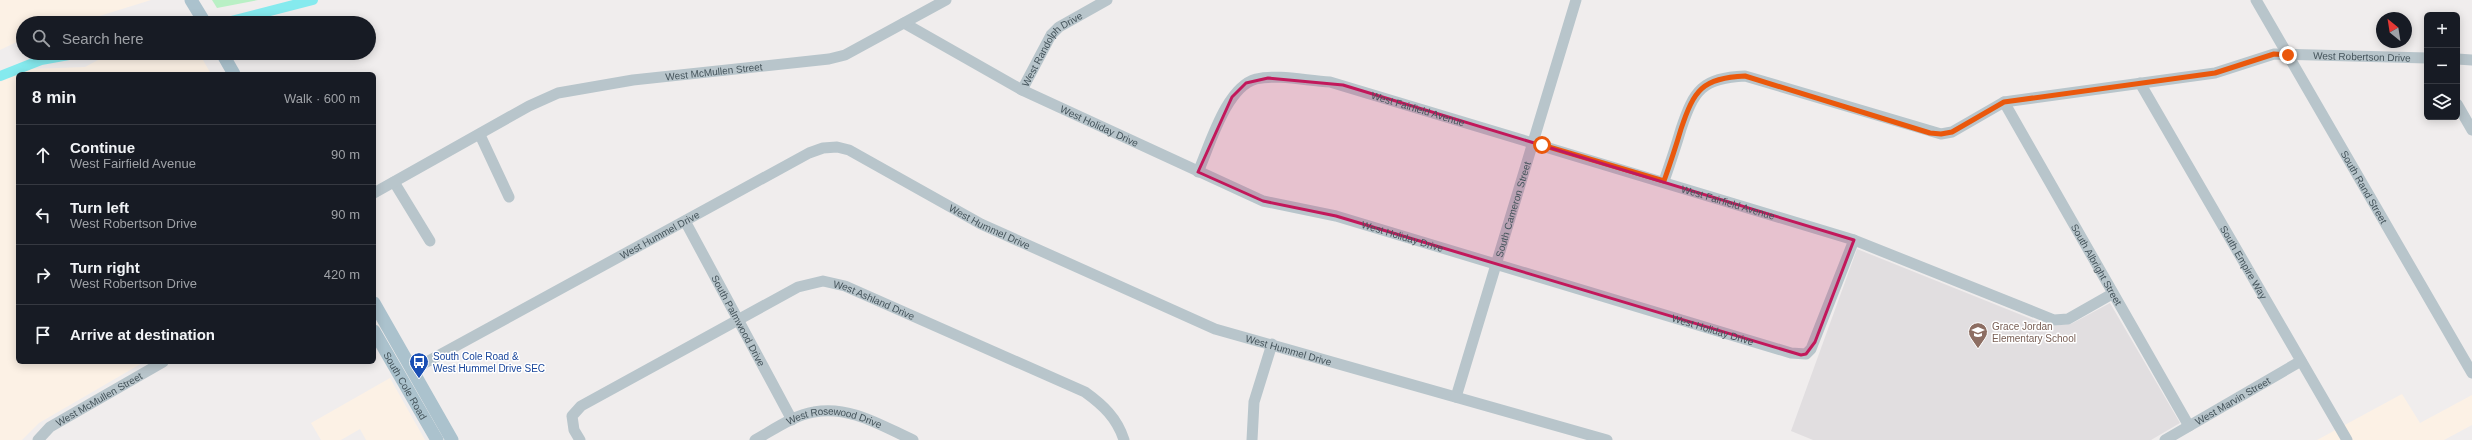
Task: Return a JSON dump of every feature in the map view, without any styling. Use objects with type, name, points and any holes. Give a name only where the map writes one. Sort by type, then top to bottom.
[{"type":"main road","points":[[191,0],[201,16]]},
{"type":"main road","points":[[226,60],[233,72]]},
{"type":"main road","name":"South Cole Road","points":[[376,307],[452,440]]},
{"type":"main road","name":"South Cole Road","points":[[376,334],[437,440]]},
{"type":"street","name":"West McMullen Street","points":[[376,192],[480,135],[529,106],[558,94],[633,80],[829,59],[845,55],[946,0]]},
{"type":"street","name":"West Randolph Drive","points":[[1022,90],[1051,35],[1059,26],[1107,0]]},
{"type":"street","name":"South Cameron Street","points":[[1456,397],[1576,0]]},
{"type":"street","name":"South Rand Street","points":[[2256,0],[2472,373]]},
{"type":"street","name":"West Holiday Drive","points":[[904,23],[1022,90],[1263,201],[1336,216],[1801,355],[1806,354],[1815,342],[1854,240]]},
{"type":"street","name":"West Robertson Drive","points":[[1664,181],[1690,102],[1698,91],[1710,82],[1727,77],[1745,76],[1930,133],[1941,134],[1952,132],[2004,102],[2215,73],[2274,54],[2424,58]]},
{"type":"street","points":[[2460,59],[2472,60]]},
{"type":"street","name":"West Fairfield Avenue","points":[[1198,172],[1232,97],[1246,83],[1257,79],[1343,85],[1664,181],[1854,240],[2054,320],[2068,319],[2112,294]]},
{"type":"street","name":"South Empire Way","points":[[2140,84],[2347,440]]},
{"type":"street","name":"South Albright Street","points":[[2004,102],[2112,294],[2189,426]]},
{"type":"street","points":[[2460,109],[2472,130]]},
{"type":"street","points":[[480,135],[509,197]]},
{"type":"street","name":"West Hummel Drive","points":[[412,370],[809,153],[823,148],[837,147],[860,155],[981,224],[1215,329],[1607,440]]},
{"type":"street","points":[[394,182],[430,241]]},
{"type":"street","name":"South Palmwood Drive","points":[[684,221],[792,420]]},
{"type":"street","name":"West Ashland Drive","points":[[580,440],[574,430],[572,416],[581,406],[798,287],[811,283],[835,283],[1085,392],[1101,403],[1113,416],[1124,440]]},
{"type":"street","points":[[1252,440],[1254,402],[1272,344]]},
{"type":"street","name":"West Marvin Street","points":[[2165,440],[2301,361]]},
{"type":"street","name":"West McMullen Street","points":[[38,440],[50,428],[160,364]]},
{"type":"street","name":"West Rosewood Drive","points":[[755,440],[792,420],[813,412],[838,410],[862,416],[913,440]]},
{"type":"highlighted area","points":[[1268,78],[1343,85],[1854,240],[1815,342],[1806,354],[1801,355],[1336,216],[1263,201],[1198,172],[1232,97],[1246,83]]},
{"type":"shaded area","points":[[0,0],[151,0],[100,16],[16,16],[16,42],[0,50]]},
{"type":"shaded area","points":[[98,60],[203,60],[210,72],[22,72],[29,69],[85,67]]},
{"type":"shaded area","points":[[16,75],[16,364],[141,364],[39,423],[22,440],[0,440],[0,82]]},
{"type":"shaded area","name":"Grace Jordan Elementary School","points":[[1857,249],[2049,326],[2071,324],[2110,303],[2180,423],[2151,440],[1813,440],[1791,431]]},
{"type":"shaded area","points":[[390,378],[425,440],[366,440],[360,429],[341,440],[321,440],[311,423]]},
{"type":"shaded area","points":[[2402,394],[2420,423],[2472,395],[2472,425],[2444,440],[2317,440]]},
{"type":"green space","points":[[212,0],[258,0],[217,8]]},
{"type":"waterway","points":[[251,16],[313,0]]},
{"type":"waterway","points":[[0,76],[41,60]]},
{"type":"place","name":"Grace Jordan Elementary School","points":[[1978,349]]},
{"type":"place","name":"South Cole Road & West Hummel Drive SEC","points":[[419,379]]},
{"type":"route","points":[[1542,145],[1664,181],[1690,102],[1698,91],[1710,82],[1727,77],[1745,76],[1930,133],[1941,134],[1952,132],[2004,102],[2215,73],[2274,54],[2288,55]]}]
